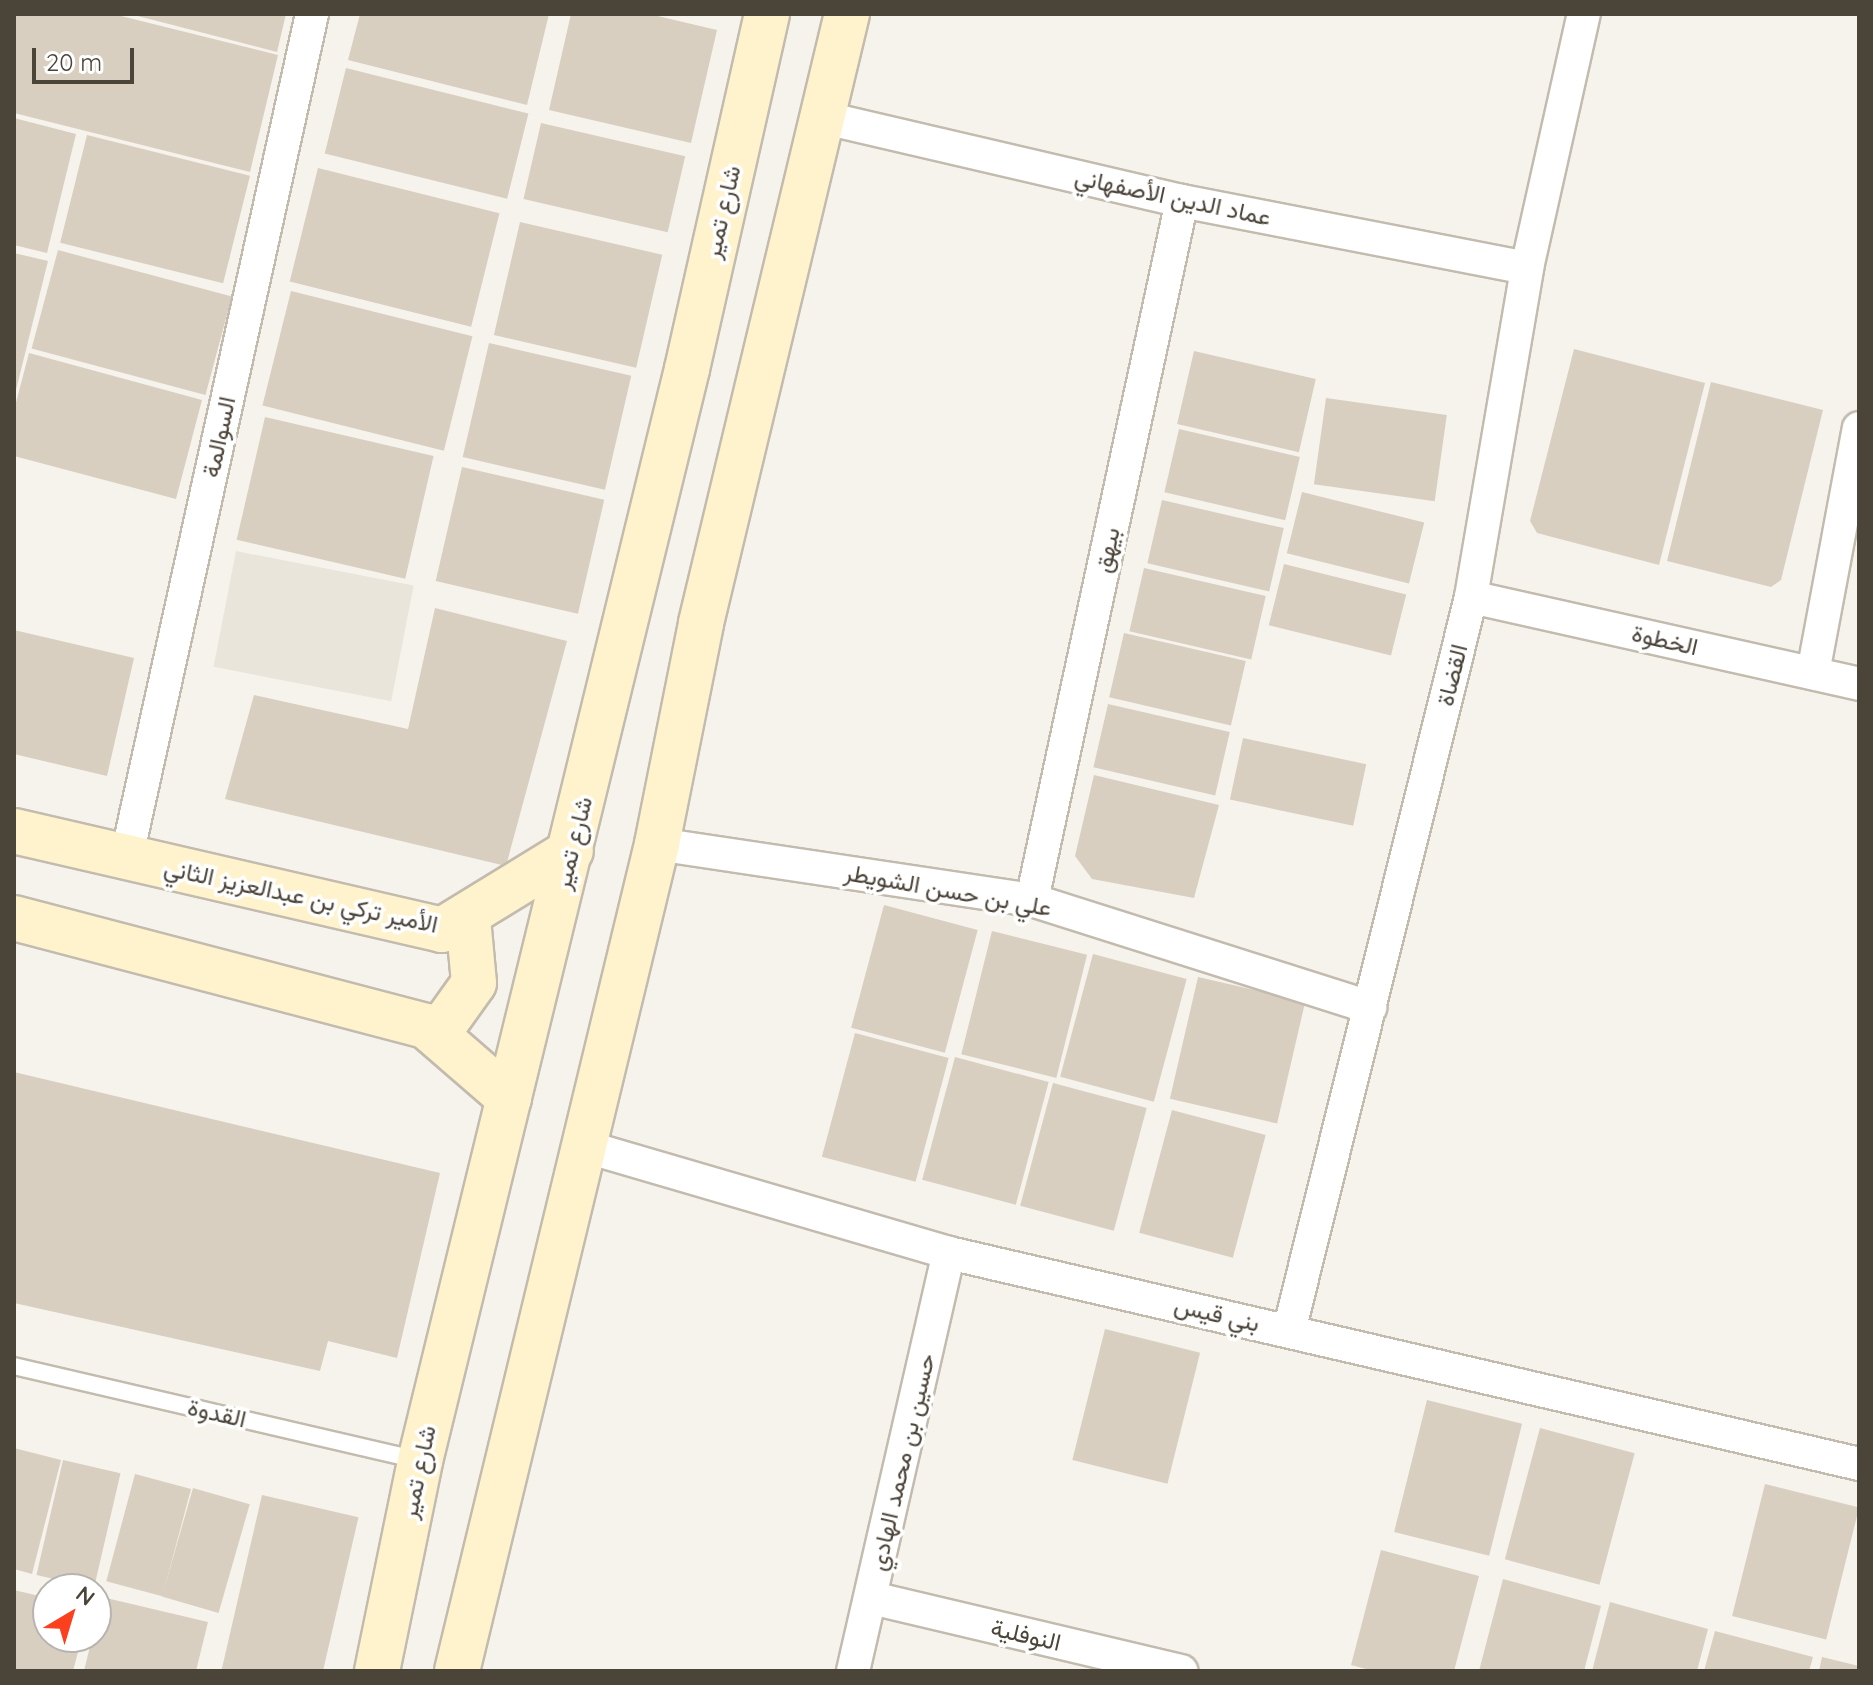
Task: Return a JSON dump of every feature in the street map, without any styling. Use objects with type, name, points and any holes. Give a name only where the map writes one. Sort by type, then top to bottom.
[{"type":"street","name":"السوالمة","points":[[126,860],[312,14]]},
{"type":"street","name":"شارع تمير","points":[[377,1671],[420,1461],[687,369],[767,14]]},
{"type":"street","points":[[457,1671],[580,1145],[657,844],[756,387],[847,14]]},
{"type":"street","name":"القضاة","points":[[1289,1331],[1471,597],[1527,268],[1584,14]]},
{"type":"street","name":"عماد الدين الأصفهاني","points":[[821,117],[1182,201],[1527,268]]},
{"type":"street","name":"بيهق","points":[[1032,900],[1182,201]]},
{"type":"street","points":[[687,369],[756,387]]},
{"type":"street","points":[[1813,673],[1859,428]]},
{"type":"street","name":"الخطوة","points":[[1471,597],[1859,684]]},
{"type":"street","name":"الأمير تركي بن عبدالعزيز الثاني","points":[[14,831],[126,860],[442,930],[468,918],[571,851]]},
{"type":"street","name":"علي بن حسن الشويطر","points":[[657,844],[1032,900],[1370,1007]]},
{"type":"street","points":[[14,918],[439,1032],[509,1098]]},
{"type":"street","points":[[439,1032],[474,983],[468,918]]},
{"type":"street","name":"بني قيس","points":[[580,1145],[949,1253],[1859,1464]]},
{"type":"street","name":"حسين بن محمد الهادي","points":[[853,1671],[949,1253]]},
{"type":"street","name":"النوفلية","points":[[872,1598],[1181,1671]]},
{"type":"lane","name":"القدوة","points":[[14,1366],[420,1461]]},
{"type":"shaded area","points":[[236,551],[414,586],[391,701],[213,667]]},
{"type":"building","points":[[14,14],[113,14],[278,55],[250,172],[14,113]]},
{"type":"building","points":[[130,14],[286,14],[277,52]]},
{"type":"building","points":[[360,14],[549,14],[527,105],[348,60]]},
{"type":"building","points":[[571,14],[649,14],[717,30],[691,143],[549,110]]},
{"type":"building","points":[[346,68],[528,113],[507,199],[325,153]]},
{"type":"building","points":[[14,118],[76,134],[47,253],[14,245]]},
{"type":"building","points":[[541,123],[685,156],[668,232],[523,199]]},
{"type":"building","points":[[87,135],[250,176],[223,283],[60,243]]},
{"type":"building","points":[[318,168],[499,213],[471,327],[290,282]]},
{"type":"building","points":[[520,222],[662,255],[636,368],[494,335]]},
{"type":"building","points":[[58,250],[232,297],[205,395],[32,349]]},
{"type":"building","points":[[14,253],[48,261],[15,394],[14,394]]},
{"type":"building","points":[[291,291],[472,336],[444,451],[262,405]]},
{"type":"building","points":[[489,343],[631,376],[605,490],[463,457]]},
{"type":"building","points":[[1574,349],[1705,383],[1659,565],[1537,533],[1530,521]]},
{"type":"building","points":[[1194,351],[1316,379],[1299,452],[1177,424]]},
{"type":"building","points":[[29,353],[202,400],[176,499],[14,456],[14,410]]},
{"type":"building","points":[[1711,382],[1823,410],[1781,580],[1771,587],[1667,561]]},
{"type":"building","points":[[1326,398],[1447,415],[1435,501],[1314,484]]},
{"type":"building","points":[[265,417],[434,456],[405,579],[237,540]]},
{"type":"building","points":[[1179,429],[1300,457],[1285,520],[1164,492]]},
{"type":"building","points":[[462,467],[604,500],[578,614],[436,581]]},
{"type":"building","points":[[1302,492],[1424,522],[1409,584],[1287,553]]},
{"type":"building","points":[[1162,500],[1284,528],[1269,591],[1147,563]]},
{"type":"building","points":[[1284,564],[1406,594],[1391,656],[1269,625]]},
{"type":"building","points":[[1144,568],[1266,596],[1251,659],[1129,631]]},
{"type":"building","points":[[435,608],[567,641],[506,866],[225,799],[254,695],[408,729]]},
{"type":"building","points":[[14,630],[134,658],[107,776],[14,754]]},
{"type":"building","points":[[1124,633],[1246,661],[1231,725],[1109,697]]},
{"type":"building","points":[[1108,704],[1230,732],[1215,795],[1093,767]]},
{"type":"building","points":[[1243,738],[1366,764],[1353,826],[1230,800]]},
{"type":"building","points":[[1094,775],[1219,805],[1194,898],[1092,879],[1075,856]]},
{"type":"building","points":[[884,905],[978,930],[945,1053],[851,1028]]},
{"type":"building","points":[[992,931],[1087,955],[1056,1078],[961,1054]]},
{"type":"building","points":[[1093,954],[1187,979],[1154,1102],[1060,1077]]},
{"type":"building","points":[[1198,977],[1305,1002],[1277,1124],[1170,1099]]},
{"type":"building","points":[[855,1033],[949,1058],[916,1182],[822,1157]]},
{"type":"building","points":[[955,1057],[1049,1082],[1016,1205],[922,1180]]},
{"type":"building","points":[[14,1072],[440,1173],[397,1358],[328,1341],[320,1371],[14,1303]]},
{"type":"building","points":[[1053,1083],[1147,1108],[1114,1231],[1020,1206]]},
{"type":"building","points":[[1172,1110],[1266,1135],[1233,1258],[1139,1233]]},
{"type":"building","points":[[1105,1329],[1200,1353],[1167,1484],[1072,1460]]},
{"type":"building","points":[[1427,1400],[1522,1424],[1489,1556],[1394,1532]]},
{"type":"building","points":[[1540,1428],[1635,1453],[1599,1585],[1505,1559]]},
{"type":"building","points":[[14,1448],[61,1460],[32,1574],[14,1569]]},
{"type":"building","points":[[63,1460],[120,1473],[97,1573],[37,1573]]},
{"type":"building","points":[[135,1474],[191,1489],[162,1596],[112,1583],[112,1573],[108,1573]]},
{"type":"building","points":[[1765,1484],[1859,1507],[1826,1639],[1732,1616]]},
{"type":"building","points":[[193,1488],[250,1504],[219,1613],[162,1597]]},
{"type":"building","points":[[262,1495],[358,1517],[323,1671],[221,1671]]},
{"type":"building","points":[[1381,1550],[1479,1576],[1454,1671],[1374,1671],[1351,1665]]},
{"type":"building","points":[[1503,1579],[1601,1606],[1584,1671],[1479,1671]]},
{"type":"building","points":[[14,1590],[32,1594],[32,1653],[78,1653],[73,1671],[14,1671]]},
{"type":"building","points":[[112,1599],[208,1622],[196,1671],[84,1671],[88,1653],[112,1653]]},
{"type":"building","points":[[1610,1602],[1708,1629],[1697,1671],[1592,1671]]},
{"type":"building","points":[[1715,1631],[1813,1657],[1809,1671],[1704,1671]]},
{"type":"building","points":[[1822,1657],[1859,1666],[1859,1671],[1819,1671]]}]
